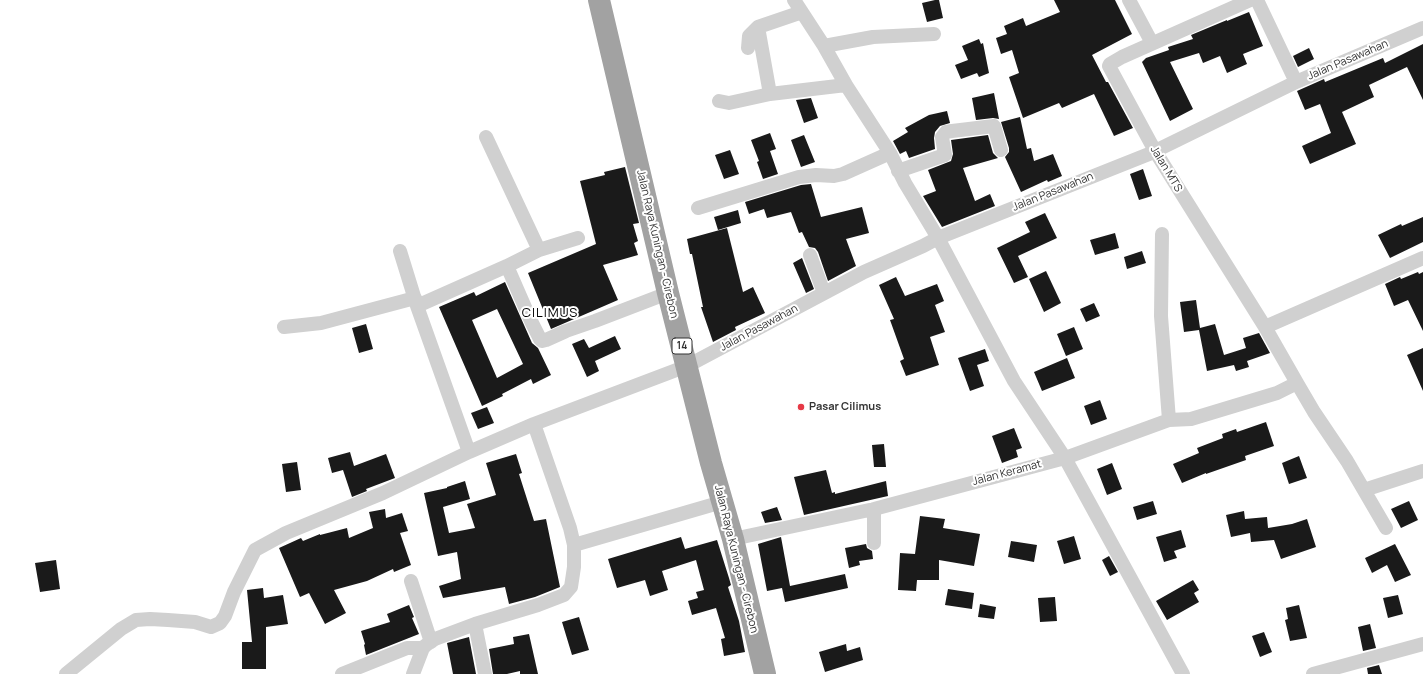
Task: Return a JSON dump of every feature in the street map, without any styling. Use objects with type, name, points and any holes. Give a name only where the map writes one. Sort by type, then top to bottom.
[{"type":"highway","name":"Jalan Raya Kuningan - Cirebon","points":[[601,9],[668,293],[733,539],[765,674]]},
{"type":"street","points":[[794,0],[890,153],[898,171],[938,238],[1014,382],[1065,458],[1183,674]]},
{"type":"street","points":[[1129,0],[1152,43]]},
{"type":"street","name":"Jalan MTS","points":[[1250,0],[1152,43],[1116,60],[1109,66],[1155,152],[1265,327],[1314,412],[1347,461],[1386,528]]},
{"type":"street","points":[[1257,0],[1296,82]]},
{"type":"street","points":[[748,48],[749,36],[758,27],[802,12]]},
{"type":"street","points":[[758,27],[770,94]]},
{"type":"street","name":"Jalan Pasawahan","points":[[66,674],[121,628],[136,620],[150,619],[195,622],[211,627],[220,624],[255,550],[286,534],[534,424],[687,366],[864,272],[938,238],[1155,152],[1296,82],[1422,31]]},
{"type":"street","points":[[824,46],[873,37],[934,34]]},
{"type":"street","points":[[719,101],[729,103],[770,94],[846,85]]},
{"type":"street","points":[[898,171],[945,155],[942,137],[946,132],[994,126],[1001,150]]},
{"type":"street","points":[[486,137],[539,250]]},
{"type":"street","points":[[698,208],[799,177],[816,175],[834,176],[843,174],[890,153]]},
{"type":"street","points":[[1162,234],[1161,316],[1169,420]]},
{"type":"street","points":[[284,328],[321,324],[416,302],[507,266],[539,250],[578,238]]},
{"type":"street","points":[[400,251],[416,302],[469,452]]},
{"type":"street","points":[[810,255],[824,293]]},
{"type":"street","points":[[1265,327],[1423,258]]},
{"type":"street","points":[[507,266],[531,321],[540,339],[542,340],[546,340],[566,330],[595,321],[668,293]]},
{"type":"street","name":"Jalan Keramat","points":[[733,539],[874,509],[1065,458],[1169,420],[1190,419],[1277,393],[1297,383]]},
{"type":"street","points":[[342,674],[407,648],[427,645],[475,624],[538,605],[564,595],[570,587],[574,567],[574,545],[570,528],[534,424]]},
{"type":"street","points":[[1364,490],[1423,471]]},
{"type":"street","points":[[574,545],[722,502]]},
{"type":"street","points":[[874,509],[874,543]]},
{"type":"street","points":[[411,581],[427,645],[414,674]]},
{"type":"street","points":[[475,624],[485,674]]},
{"type":"street","points":[[1313,674],[1423,644]]},
{"type":"building","points":[[939,0],[943,18],[927,22],[922,3]]},
{"type":"building","points":[[1054,0],[1115,0],[1132,34],[1092,55],[1133,128],[1114,136],[1094,94],[1062,108],[1059,103],[1023,118],[1009,77],[1019,73],[1012,50],[1001,54],[996,38],[1007,34],[1004,26],[1023,18],[1026,26],[1060,12]]},
{"type":"building","points":[[1249,12],[1263,46],[1243,54],[1247,64],[1227,73],[1220,56],[1203,63],[1199,53],[1170,62],[1193,109],[1170,121],[1142,62],[1146,58],[1169,50],[1168,47],[1193,39],[1191,35]]},
{"type":"building","points":[[979,39],[981,44],[983,43],[989,73],[979,77],[977,73],[961,79],[955,65],[968,60],[962,46]]},
{"type":"building","points":[[1423,44],[1423,100],[1407,67],[1369,85],[1374,97],[1342,112],[1356,144],[1310,164],[1302,146],[1331,133],[1320,104],[1305,110],[1297,91],[1324,79],[1325,82],[1383,58],[1385,63]]},
{"type":"building","points":[[1309,48],[1314,59],[1298,67],[1293,56]]},
{"type":"building","points":[[994,93],[999,119],[993,118],[976,120],[972,98]]},
{"type":"building","points":[[811,98],[818,118],[804,123],[796,100]]},
{"type":"building","points":[[947,111],[950,123],[940,126],[935,132],[935,149],[909,158],[906,151],[900,154],[893,141],[908,132],[905,128],[929,115]]},
{"type":"building","points":[[1020,117],[1027,149],[1031,148],[1034,161],[1053,154],[1062,176],[1048,182],[1047,180],[1021,192],[1005,157],[1009,152],[1009,148],[1001,122]]},
{"type":"building","points":[[770,133],[776,149],[770,151],[778,174],[763,179],[757,162],[759,161],[751,140]]},
{"type":"building","points":[[804,135],[815,162],[801,167],[791,140]]},
{"type":"building","points":[[988,135],[993,153],[998,158],[963,168],[975,201],[990,194],[995,206],[942,227],[923,196],[936,191],[928,170],[951,161],[953,154],[951,140]]},
{"type":"building","points":[[730,150],[739,174],[724,179],[715,155]]},
{"type":"building","points":[[625,167],[639,223],[633,224],[638,241],[634,243],[638,255],[603,265],[618,300],[551,329],[528,273],[596,244],[580,181],[605,175],[604,172]]},
{"type":"building","points":[[1143,169],[1152,196],[1139,200],[1130,174]]},
{"type":"building","points":[[811,184],[821,217],[862,207],[869,233],[846,239],[856,266],[828,281],[818,252],[815,248],[809,247],[802,232],[799,233],[791,212],[767,218],[764,209],[749,214],[745,202],[801,185]]},
{"type":"building","points":[[738,210],[741,223],[718,230],[714,217]]},
{"type":"building","points":[[1045,213],[1057,238],[1018,256],[1028,277],[1014,283],[997,248],[1030,232],[1025,222]]},
{"type":"building","points":[[1423,217],[1423,242],[1390,258],[1378,235],[1401,224],[1402,226]]},
{"type":"building","points":[[727,228],[743,292],[753,287],[765,313],[735,327],[736,330],[713,342],[701,307],[703,307],[692,254],[690,254],[687,239]]},
{"type":"building","points":[[1115,233],[1119,248],[1095,255],[1090,240]]},
{"type":"building","points":[[1142,251],[1146,263],[1127,269],[1124,257]]},
{"type":"building","points":[[802,258],[814,289],[806,293],[793,263]]},
{"type":"building","points":[[1046,271],[1061,303],[1044,312],[1029,279]]},
{"type":"building","points":[[1418,272],[1419,274],[1423,272],[1423,331],[1408,300],[1394,306],[1385,284],[1400,277],[1401,279]]},
{"type":"building","points":[[896,277],[905,296],[937,284],[944,301],[935,305],[945,332],[930,337],[939,365],[906,376],[900,361],[904,359],[890,320],[894,319],[879,285]]},
{"type":"building","points":[[505,282],[532,343],[538,348],[551,375],[533,384],[531,379],[502,394],[503,396],[482,406],[439,307],[474,292],[476,296]],"holes":[[[497,309],[523,364],[497,378],[472,320]]]},
{"type":"building","points":[[1196,300],[1200,328],[1215,324],[1224,355],[1246,348],[1243,338],[1259,333],[1270,353],[1247,361],[1249,367],[1236,371],[1234,365],[1207,371],[1199,330],[1184,332],[1180,302]]},
{"type":"building","points":[[1094,303],[1100,316],[1086,322],[1080,309]]},
{"type":"building","points":[[366,324],[373,349],[359,353],[352,328]]},
{"type":"building","points":[[1074,327],[1083,349],[1066,356],[1057,334]]},
{"type":"building","points":[[615,336],[621,349],[595,361],[599,371],[587,377],[572,344],[584,339],[589,348]]},
{"type":"building","points":[[1423,348],[1423,391],[1407,355]]},
{"type":"building","points":[[985,349],[989,361],[977,365],[984,386],[970,391],[958,358]]},
{"type":"building","points":[[1067,358],[1075,378],[1042,391],[1034,372]]},
{"type":"building","points":[[1100,400],[1107,419],[1091,425],[1084,406]]},
{"type":"building","points":[[487,407],[494,423],[478,429],[471,413]]},
{"type":"building","points":[[1266,422],[1274,446],[1245,456],[1246,460],[1206,473],[1182,483],[1173,464],[1199,453],[1197,448],[1223,438],[1222,434],[1236,429],[1237,432]]},
{"type":"building","points":[[1014,428],[1022,448],[1016,450],[1018,457],[1002,463],[992,436]]},
{"type":"building","points":[[884,444],[886,467],[874,467],[872,445]]},
{"type":"building","points":[[350,452],[354,466],[386,454],[395,478],[366,489],[367,491],[352,497],[343,470],[332,473],[328,458]]},
{"type":"building","points":[[516,454],[522,473],[519,474],[534,521],[546,519],[560,587],[535,597],[509,604],[505,587],[443,598],[439,586],[461,579],[457,552],[438,556],[424,493],[447,488],[465,481],[470,499],[443,507],[449,533],[475,528],[467,504],[496,495],[486,463]]},
{"type":"building","points":[[1299,456],[1307,478],[1289,484],[1282,463]]},
{"type":"building","points":[[297,462],[301,490],[286,492],[282,464]]},
{"type":"building","points":[[1112,463],[1122,489],[1107,495],[1097,469]]},
{"type":"building","points":[[826,470],[832,493],[835,492],[835,494],[886,481],[888,496],[804,515],[794,477]]},
{"type":"building","points":[[1153,501],[1157,514],[1137,520],[1133,507]]},
{"type":"building","points":[[1409,501],[1418,520],[1401,528],[1391,509]]},
{"type":"building","points":[[777,507],[782,520],[765,523],[761,512]]},
{"type":"building","points":[[385,509],[386,518],[402,513],[408,531],[400,533],[411,565],[394,572],[393,569],[367,581],[334,590],[346,613],[325,624],[309,593],[300,597],[279,548],[301,538],[303,541],[320,534],[347,528],[349,538],[373,528],[369,512]]},
{"type":"building","points":[[1244,511],[1245,519],[1267,517],[1268,528],[1292,524],[1307,519],[1316,547],[1281,559],[1274,540],[1251,542],[1250,533],[1231,537],[1226,515]]},
{"type":"building","points":[[920,516],[945,519],[943,528],[980,534],[974,566],[939,560],[939,580],[917,580],[916,591],[898,590],[900,553],[915,554]]},
{"type":"building","points":[[1181,530],[1186,547],[1174,551],[1177,558],[1164,562],[1156,537]]},
{"type":"building","points":[[1074,536],[1081,559],[1064,564],[1057,541]]},
{"type":"building","points":[[681,537],[685,549],[717,540],[731,585],[728,587],[739,621],[745,652],[724,656],[721,639],[725,638],[716,608],[692,615],[688,601],[698,598],[696,592],[704,590],[696,560],[662,571],[668,590],[650,596],[645,580],[617,588],[608,559]]},
{"type":"building","points":[[781,537],[790,586],[845,574],[848,588],[785,602],[782,588],[767,591],[758,544]]},
{"type":"building","points":[[1011,541],[1037,545],[1034,562],[1008,557]]},
{"type":"building","points":[[866,544],[867,548],[872,551],[873,559],[859,561],[860,565],[849,568],[845,548]]},
{"type":"building","points":[[1395,544],[1411,575],[1395,582],[1387,565],[1372,573],[1365,558]]},
{"type":"building","points":[[1109,556],[1118,572],[1110,576],[1102,560]]},
{"type":"building","points":[[56,560],[60,589],[40,592],[35,563]]},
{"type":"building","points":[[1193,580],[1199,590],[1194,593],[1199,602],[1167,620],[1156,601]]},
{"type":"building","points":[[263,588],[264,598],[283,595],[288,624],[266,627],[266,669],[242,669],[242,642],[252,642],[247,590]]},
{"type":"building","points":[[948,589],[974,593],[972,609],[945,605]]},
{"type":"building","points":[[1398,595],[1403,614],[1388,618],[1383,598]]},
{"type":"building","points":[[1055,597],[1057,621],[1040,622],[1038,598]]},
{"type":"building","points":[[980,604],[996,607],[994,619],[978,617]]},
{"type":"building","points":[[409,605],[414,617],[412,618],[419,634],[366,655],[365,644],[361,631],[390,622],[387,614]]},
{"type":"building","points":[[1299,605],[1307,638],[1290,641],[1285,620],[1288,619],[1286,608]]},
{"type":"building","points":[[579,617],[589,650],[572,655],[562,622]]},
{"type":"building","points":[[1370,624],[1376,648],[1363,651],[1358,627]]},
{"type":"building","points":[[1264,632],[1272,652],[1260,657],[1252,636]]},
{"type":"building","points":[[529,634],[538,674],[520,674],[520,671],[507,674],[493,674],[489,649],[514,644],[513,637]]},
{"type":"building","points":[[469,637],[476,674],[453,674],[447,643]]},
{"type":"building","points":[[846,644],[847,651],[860,647],[863,660],[825,672],[819,652]]},
{"type":"building","points":[[1379,665],[1382,674],[1368,674],[1367,668]]},
{"type":"place","name":"Pasar Cilimus","points":[[801,407]]},
{"type":"district","name":"CILIMUS","points":[[550,313]]}]
